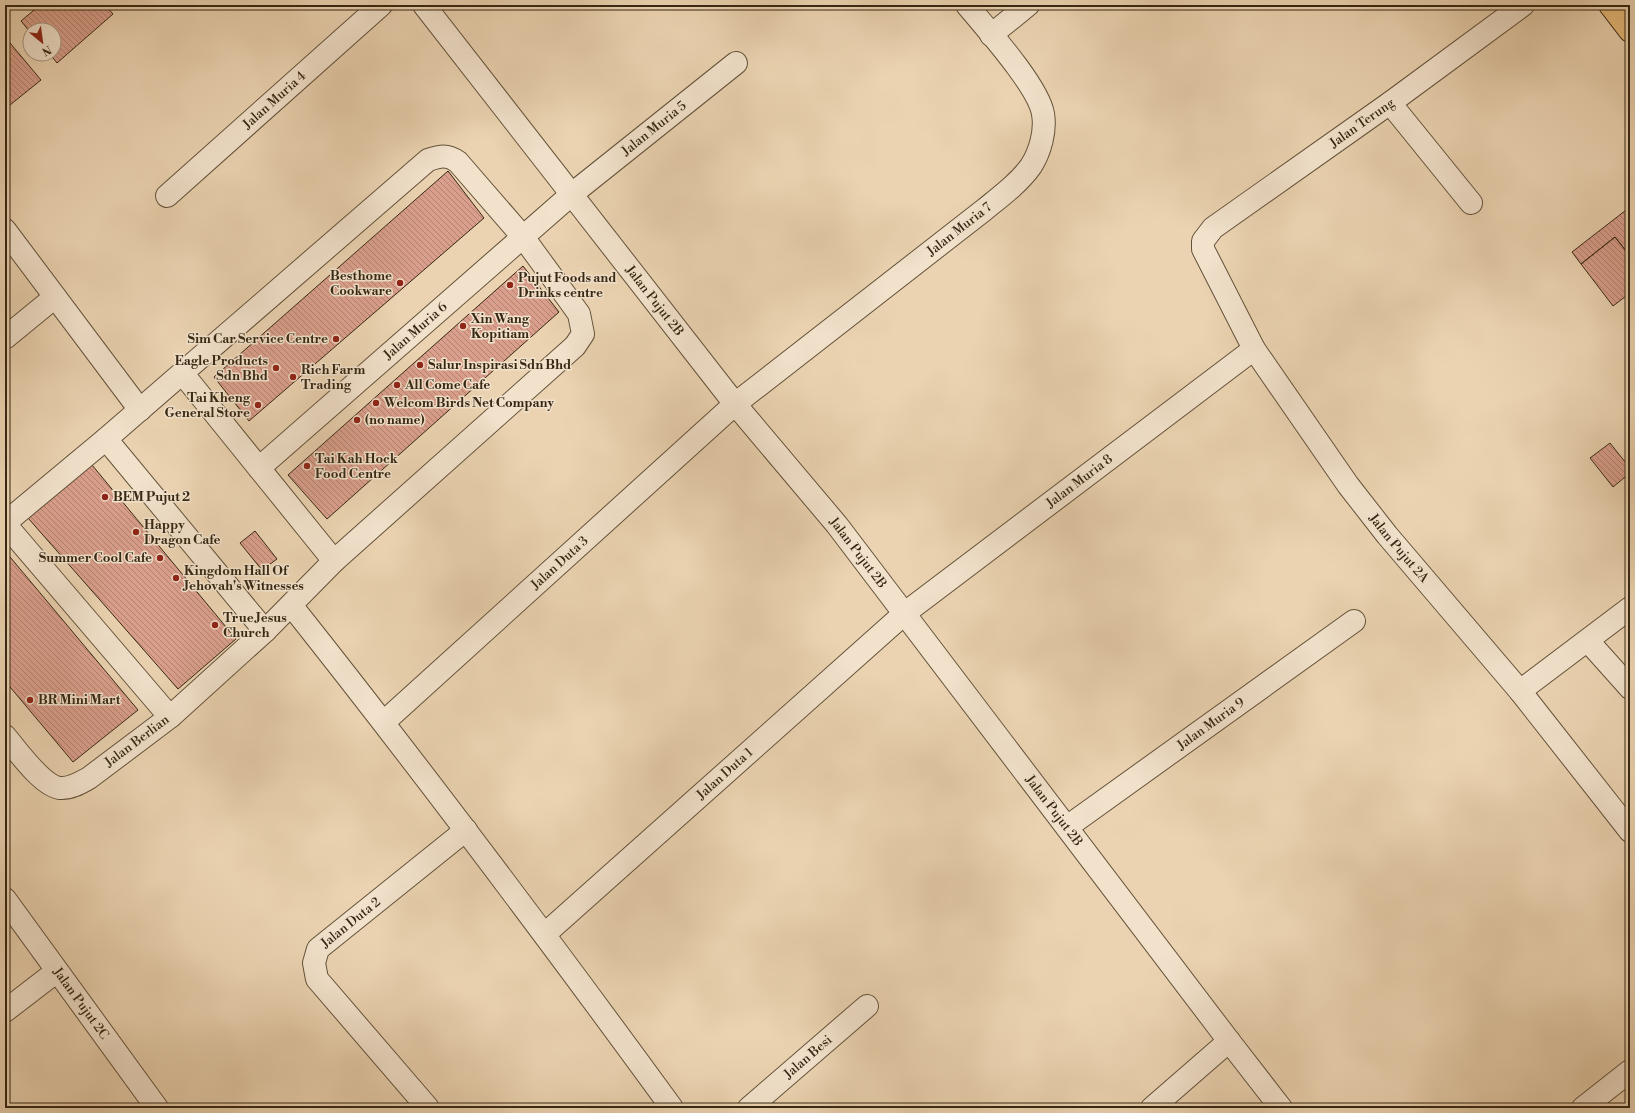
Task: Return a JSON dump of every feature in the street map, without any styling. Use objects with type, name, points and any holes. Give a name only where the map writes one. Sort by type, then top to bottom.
[{"type":"highway","points":[[1610,5],[1630,31]]},
{"type":"street","name":"Jalan Muria 4","points":[[167,196],[381,5]]},
{"type":"street","name":"Jalan Pujut 2B","points":[[424,5],[735,404],[837,525],[1228,1041],[1281,1108]]},
{"type":"street","name":"Jalan Muria 7","points":[[735,404],[984,210],[1009,189],[1030,166],[1042,141],[1043,114],[1033,89],[967,5]]},
{"type":"street","points":[[991,35],[1028,5]]},
{"type":"street","name":"Jalan Terung","points":[[1203,242],[1213,228],[1390,104],[1523,5]]},
{"type":"street","name":"Jalan Muria 5","points":[[572,194],[736,64]]},
{"type":"street","points":[[1390,104],[1471,204]]},
{"type":"street","name":"Jalan Berlian","points":[[5,736],[46,783],[60,788],[75,786],[89,778],[170,717],[265,631],[334,561],[575,346],[583,334],[579,314],[523,237],[458,162],[451,157],[441,155],[428,160],[106,440]]},
{"type":"street","name":"Jalan Muria 6","points":[[259,468],[572,194]]},
{"type":"street","points":[[5,230],[140,410]]},
{"type":"street","name":"Jalan Pujut 2A","points":[[1203,242],[1206,256],[1254,349],[1353,491],[1387,535],[1520,691],[1630,831]]},
{"type":"street","points":[[5,338],[55,297]]},
{"type":"street","name":"Jalan Muria 8","points":[[905,613],[1254,349]]},
{"type":"street","points":[[183,374],[334,561]]},
{"type":"street","name":"Jalan Duta 3","points":[[384,722],[735,404]]},
{"type":"street","points":[[170,717],[5,524],[106,440],[265,631]]},
{"type":"street","points":[[292,605],[384,722],[545,934],[672,1108]]},
{"type":"street","points":[[1520,691],[1630,608]]},
{"type":"street","name":"Jalan Duta 1","points":[[545,934],[905,613]]},
{"type":"street","name":"Jalan Muria 9","points":[[1067,827],[1354,621]]},
{"type":"street","points":[[1588,641],[1630,688]]},
{"type":"street","name":"Jalan Duta 2","points":[[428,1108],[318,979],[314,963],[318,949],[466,830]]},
{"type":"street","name":"Jalan Pujut 2C","points":[[5,899],[157,1108]]},
{"type":"street","points":[[5,1011],[57,971]]},
{"type":"street","name":"Jalan Besi","points":[[749,1108],[867,1006]]},
{"type":"street","points":[[1152,1108],[1228,1041]]},
{"type":"street","points":[[1583,1108],[1630,1071]]},
{"type":"building","points":[[40,5],[105,5],[113,14],[62,59],[62,22],[21,21]]},
{"type":"building","points":[[5,37],[22,57],[22,62],[26,62],[41,80],[5,109]]},
{"type":"building","points":[[448,171],[484,218],[249,421],[214,377]]},
{"type":"building","points":[[1630,207],[1630,256],[1615,237],[1581,264],[1572,252]]},
{"type":"building","points":[[1615,237],[1630,256],[1630,293],[1613,306],[1581,264]]},
{"type":"building","points":[[523,266],[559,312],[327,519],[288,475]]},
{"type":"building","points":[[1610,443],[1630,468],[1630,473],[1613,487],[1590,458]]},
{"type":"building","points":[[92,465],[236,639],[178,689],[28,518]]},
{"type":"building","points":[[255,531],[277,559],[262,570],[240,543]]},
{"type":"building","points":[[5,551],[138,710],[73,762],[5,681]]},
{"type":"place","name":"Besthome Cookware","points":[[400,283]]},
{"type":"place","name":"Pujut Foods and Drinks centre","points":[[510,285]]},
{"type":"place","name":"Xin Wang Kopitiam","points":[[463,326]]},
{"type":"place","name":"Sim Car Service Centre","points":[[336,339]]},
{"type":"place","name":"Salur Inspirasi Sdn Bhd","points":[[420,365]]},
{"type":"place","name":"Eagle Products Sdn Bhd","points":[[276,368]]},
{"type":"place","name":"Rich Farm Trading","points":[[293,377]]},
{"type":"place","name":"All Come Cafe","points":[[397,385]]},
{"type":"place","name":"Welcom Birds Net Company","points":[[376,403]]},
{"type":"place","name":"Tai Kheng General Store","points":[[258,405]]},
{"type":"place","name":"(no name)","points":[[357,420]]},
{"type":"place","name":"Tai Kah Hock Food Centre","points":[[307,466]]},
{"type":"place","name":"BEM Pujut 2","points":[[105,497]]},
{"type":"place","name":"Happy Dragon Cafe","points":[[136,532]]},
{"type":"place","name":"Summer Cool Cafe","points":[[160,558]]},
{"type":"place","name":"Kingdom Hall Of Jehovah's Witnesses","points":[[176,578]]},
{"type":"place","name":"True Jesus Church","points":[[215,625]]},
{"type":"place","name":"BR Mini Mart","points":[[30,700]]}]
